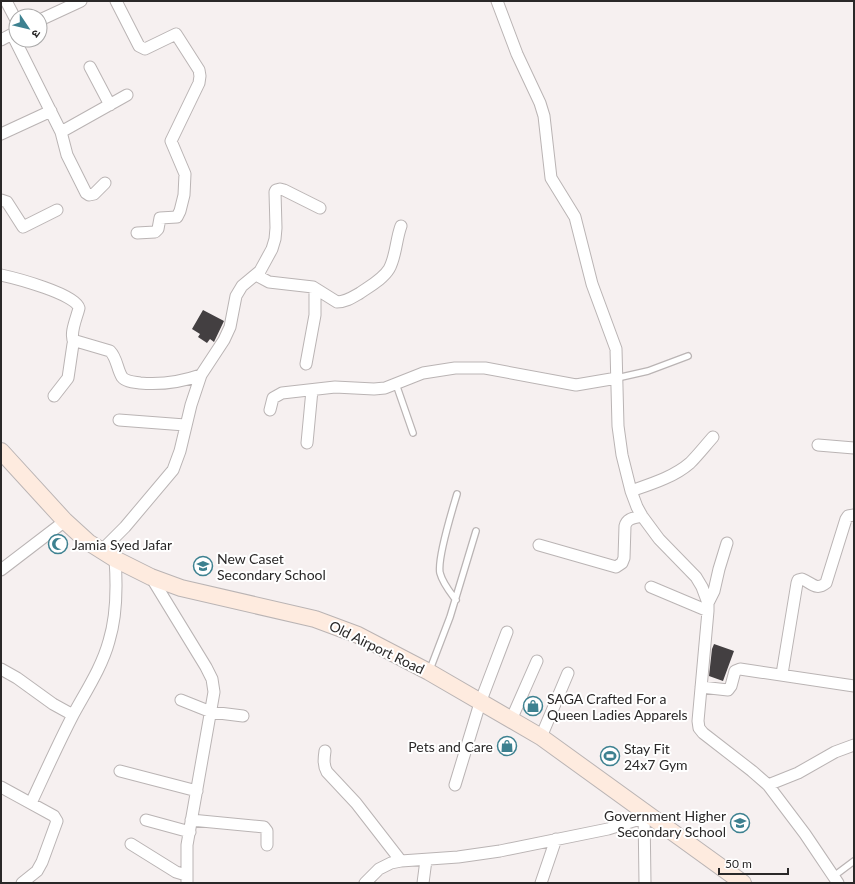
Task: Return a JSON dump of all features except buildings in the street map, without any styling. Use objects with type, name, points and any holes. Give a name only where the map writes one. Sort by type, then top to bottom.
[{"type":"main road","name":"Old Airport Road","points":[[1,451],[64,521],[101,551],[151,577],[181,588],[315,619],[358,635],[429,672],[540,737],[643,815],[743,883]]},
{"type":"street","points":[[48,16],[81,1]]},
{"type":"street","points":[[116,1],[139,46],[145,49],[176,34],[199,70],[199,83],[171,141],[185,174],[185,191],[180,211],[177,217],[160,218],[158,229],[154,232],[138,233]]},
{"type":"street","points":[[497,1],[517,54],[540,103],[544,116],[551,178],[554,185],[573,212],[592,284],[616,350],[618,426],[622,455],[631,491],[642,516],[659,539],[696,577],[702,587],[708,607]]},
{"type":"street","points":[[21,48],[61,132],[67,156],[86,193],[89,195],[94,194],[105,183]]},
{"type":"street","points":[[90,67],[110,105]]},
{"type":"street","points":[[61,132],[128,95]]},
{"type":"street","points":[[1,134],[50,111]]},
{"type":"street","points":[[101,551],[124,527],[173,470],[180,451],[185,425],[201,375],[224,340],[230,327],[236,296],[239,290],[256,275],[268,257],[275,239],[276,190],[284,190],[320,208]]},
{"type":"street","points":[[1,200],[7,202],[23,227],[57,210]]},
{"type":"street","points":[[256,275],[269,282],[316,289],[337,302],[341,302],[349,299],[373,284],[389,269],[401,226]]},
{"type":"street","points":[[1,275],[48,288],[64,295],[78,304],[79,308],[72,334],[72,339],[74,342],[68,378],[54,396]]},
{"type":"street","points":[[306,364],[314,315],[316,289]]},
{"type":"street","points":[[74,342],[79,341],[110,351],[113,354],[122,377],[133,382],[160,384],[201,375]]},
{"type":"street","points":[[270,410],[273,398],[282,393],[335,387],[385,388],[423,373],[455,368],[485,368],[576,385],[617,378]]},
{"type":"street","points":[[307,443],[312,390]]},
{"type":"street","points":[[119,420],[185,425]]},
{"type":"street","points":[[631,491],[651,484],[681,469],[691,462],[713,437]]},
{"type":"street","points":[[818,445],[854,448]]},
{"type":"street","points":[[539,545],[616,567],[622,563],[624,558],[626,522],[629,519],[642,516]]},
{"type":"street","points":[[782,674],[798,580],[802,579],[819,588],[826,583],[846,519],[848,516],[854,516]]},
{"type":"street","points":[[1,570],[64,521]]},
{"type":"street","points":[[727,543],[718,569],[714,591],[708,607],[698,721],[699,728],[702,733],[768,785],[805,834],[836,880]]},
{"type":"street","points":[[31,803],[73,715],[104,656],[113,625],[116,599],[115,559]]},
{"type":"street","points":[[151,577],[206,667],[212,679],[214,692],[187,846],[186,879]]},
{"type":"street","points":[[651,587],[708,607]]},
{"type":"street","points":[[455,785],[480,703],[507,632]]},
{"type":"street","points":[[510,720],[537,661]]},
{"type":"street","points":[[1,669],[17,678],[53,704],[73,715]]},
{"type":"street","points":[[701,687],[728,690],[731,686],[735,671],[740,669],[782,674],[854,686]]},
{"type":"street","points":[[540,737],[568,673]]},
{"type":"street","points":[[181,700],[211,712],[243,716]]},
{"type":"street","points":[[768,785],[798,773],[835,752],[854,745]]},
{"type":"street","points":[[325,751],[324,768],[356,802],[400,861]]},
{"type":"street","points":[[120,771],[197,791]]},
{"type":"street","points":[[1,787],[54,816],[57,821],[42,862],[37,871],[22,883]]},
{"type":"street","points":[[365,883],[379,869],[391,863],[500,851],[608,829],[643,815],[645,883]]},
{"type":"street","points":[[146,820],[190,832]]},
{"type":"street","points":[[191,820],[264,827],[267,831],[266,845]]},
{"type":"street","points":[[541,883],[556,839]]},
{"type":"street","points":[[131,844],[186,879]]},
{"type":"street","points":[[422,883],[426,860]]},
{"type":"lane","points":[[617,378],[648,372],[688,356]]},
{"type":"lane","points":[[396,384],[413,433]]},
{"type":"lane","points":[[456,600],[444,582],[440,568],[457,494]]},
{"type":"lane","points":[[429,672],[456,600],[476,531]]},
{"type":"lane","points":[[836,880],[854,861]]},
{"type":"place","name":"Jamia Syed Jafar","points":[[58,544]]},
{"type":"place","name":"New Caset Secondary School","points":[[203,566]]},
{"type":"place","name":"SAGA Crafted For a Queen Ladies Apparels","points":[[533,706]]},
{"type":"place","name":"Pets and Care","points":[[507,746]]},
{"type":"place","name":"Stay Fit 24x7 Gym","points":[[610,756]]},
{"type":"place","name":"Government Higher Secondary School","points":[[740,823]]}]
